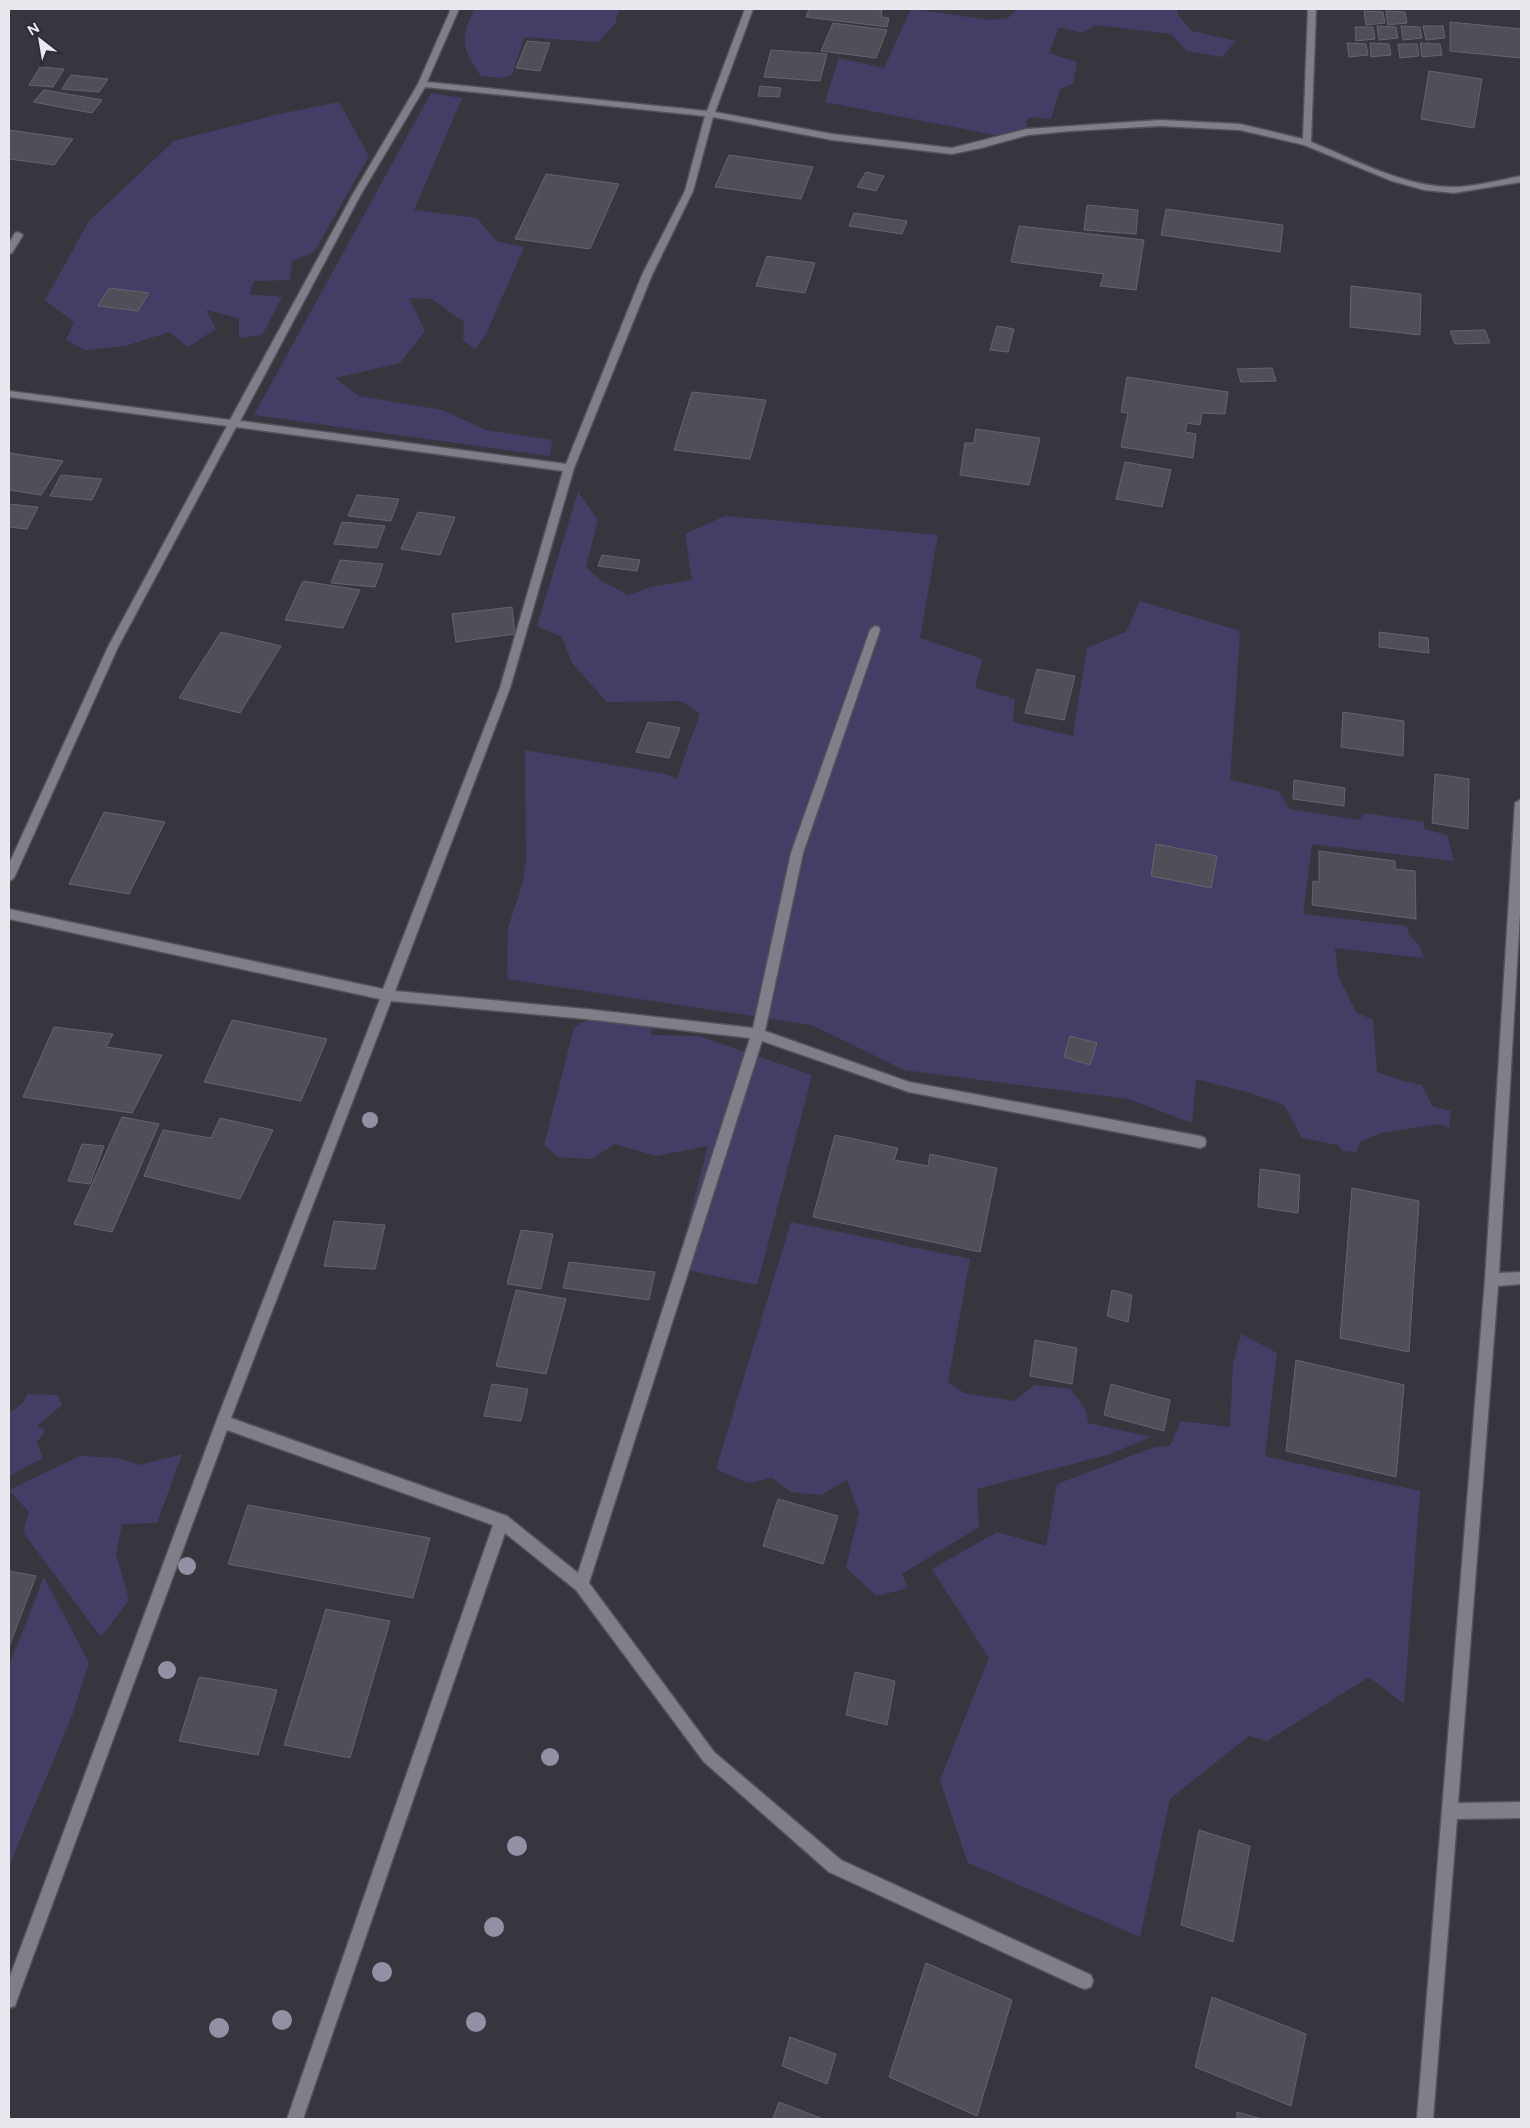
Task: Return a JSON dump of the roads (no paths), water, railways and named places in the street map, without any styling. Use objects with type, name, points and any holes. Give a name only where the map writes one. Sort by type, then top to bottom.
[{"type":"street","points":[[9,876],[113,647],[357,194],[422,84],[455,9]]},
{"type":"street","points":[[9,2000],[223,1422],[505,688],[569,468],[647,276],[689,190],[710,114],[749,9]]},
{"type":"street","points":[[1307,142],[1312,9]]},
{"type":"street","points":[[422,84],[710,114],[832,137],[952,151],[978,146],[1027,132],[1160,123],[1240,127],[1307,142],[1395,179],[1424,187],[1454,190],[1521,178]]},
{"type":"street","points":[[9,251],[18,235]]},
{"type":"street","points":[[9,394],[569,468]]},
{"type":"street","points":[[581,1585],[758,1034],[798,853],[875,630]]},
{"type":"street","points":[[1425,2119],[1492,1280],[1518,911],[1521,804]]},
{"type":"street","points":[[9,914],[386,995],[586,1014],[758,1034],[909,1087],[1200,1142]]},
{"type":"street","points":[[1492,1280],[1521,1278]]},
{"type":"street","points":[[223,1422],[502,1521],[581,1585],[709,1757],[835,1866],[1085,1981]]},
{"type":"street","points":[[295,2119],[502,1521]]},
{"type":"street","points":[[1449,1811],[1521,1810]]}]
